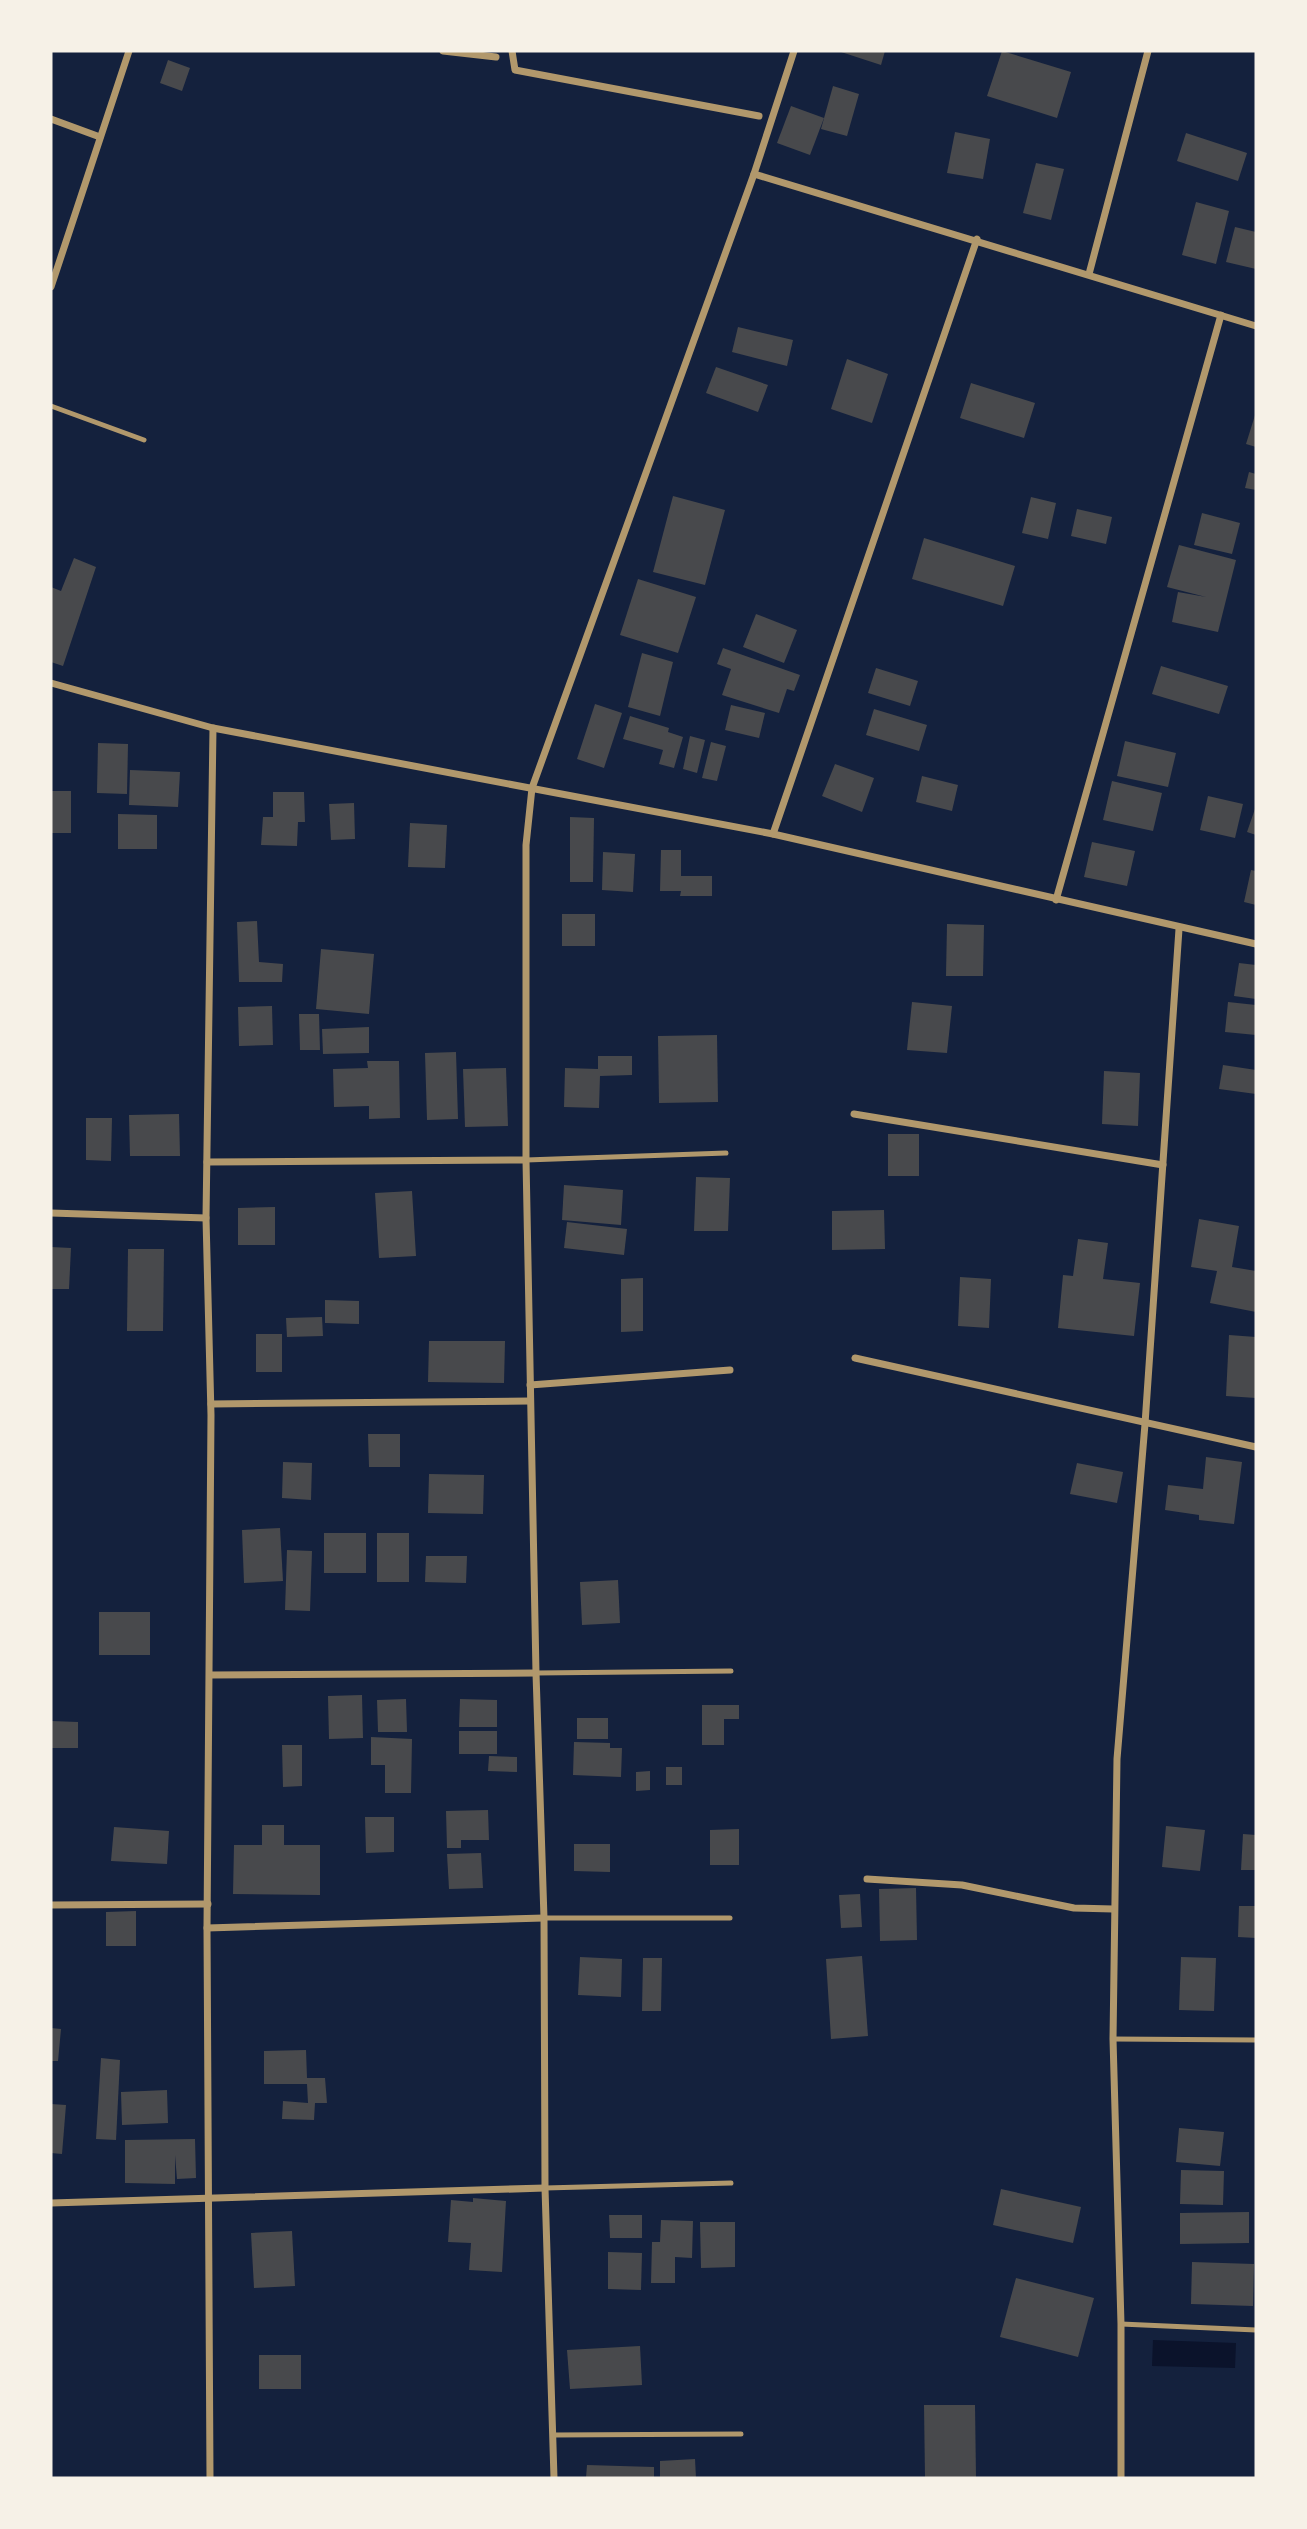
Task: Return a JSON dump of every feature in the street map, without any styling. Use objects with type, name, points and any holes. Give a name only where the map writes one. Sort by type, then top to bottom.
[{"type":"street","points":[[51,287],[129,51]]},
{"type":"street","points":[[443,51],[496,57]]},
{"type":"street","points":[[512,51],[515,70],[759,116]]},
{"type":"street","points":[[554,2478],[545,2188],[544,1918],[530,1401],[526,1160],[526,845],[533,788],[754,174],[794,51]]},
{"type":"street","points":[[1089,274],[1148,51]]},
{"type":"street","points":[[51,119],[100,137]]},
{"type":"street","points":[[754,174],[977,239],[1256,326]]},
{"type":"street","points":[[773,834],[977,239]]},
{"type":"street","points":[[1056,900],[1221,315]]},
{"type":"street","points":[[51,684],[213,728],[773,834],[1179,929],[1256,944]]},
{"type":"street","points":[[210,2478],[207,1928],[211,1404],[206,1219],[213,728]]},
{"type":"street","points":[[1121,2478],[1121,2324],[1113,2039],[1117,1759],[1145,1424],[1179,929]]},
{"type":"street","points":[[854,1114],[1163,1165]]},
{"type":"street","points":[[207,1162],[526,1160]]},
{"type":"street","points":[[51,1213],[206,1219]]},
{"type":"street","points":[[855,1358],[1256,1447]]},
{"type":"street","points":[[530,1385],[730,1370]]},
{"type":"street","points":[[211,1404],[530,1401]]},
{"type":"street","points":[[210,1675],[536,1673]]},
{"type":"street","points":[[867,1880],[962,1885],[1074,1908],[1113,1909]]},
{"type":"street","points":[[51,1905],[208,1904]]},
{"type":"street","points":[[207,1928],[544,1918]]},
{"type":"street","points":[[51,2203],[545,2188]]},
{"type":"lane","points":[[51,406],[144,440]]},
{"type":"lane","points":[[526,1160],[726,1153]]},
{"type":"lane","points":[[536,1673],[731,1671]]},
{"type":"lane","points":[[544,1918],[730,1918]]},
{"type":"lane","points":[[1113,2039],[1256,2040]]},
{"type":"lane","points":[[545,2188],[731,2183]]},
{"type":"lane","points":[[1121,2324],[1256,2330]]},
{"type":"lane","points":[[553,2435],[741,2434]]},
{"type":"water","points":[[1153,2340],[1236,2343],[1235,2368],[1152,2366]]},
{"type":"building","points":[[838,51],[885,51],[881,65]]},
{"type":"building","points":[[1002,51],[1071,72],[1057,118],[987,96]]},
{"type":"building","points":[[168,60],[190,68],[182,91],[160,83]]},
{"type":"building","points":[[833,86],[859,94],[847,136],[821,129]]},
{"type":"building","points":[[791,106],[824,118],[810,155],[777,143]]},
{"type":"building","points":[[955,132],[990,139],[983,179],[947,173]]},
{"type":"building","points":[[1186,133],[1247,153],[1238,181],[1177,161]]},
{"type":"building","points":[[1036,163],[1064,169],[1051,220],[1023,213]]},
{"type":"building","points":[[1196,202],[1229,211],[1216,264],[1182,255]]},
{"type":"building","points":[[1235,227],[1256,232],[1256,269],[1226,262]]},
{"type":"building","points":[[738,327],[793,340],[787,366],[732,352]]},
{"type":"building","points":[[847,359],[888,374],[872,423],[831,409]]},
{"type":"building","points":[[716,367],[768,385],[758,412],[706,393]]},
{"type":"building","points":[[971,383],[1035,403],[1024,438],[960,418]]},
{"type":"building","points":[[1256,412],[1256,447],[1246,444]]},
{"type":"building","points":[[1249,472],[1256,474],[1256,490],[1245,488]]},
{"type":"building","points":[[673,496],[725,510],[705,585],[653,572]]},
{"type":"building","points":[[1031,497],[1056,503],[1048,539],[1022,533]]},
{"type":"building","points":[[1077,509],[1112,517],[1106,544],[1071,536]]},
{"type":"building","points":[[1202,513],[1240,523],[1232,554],[1194,545]]},
{"type":"building","points":[[924,538],[1015,566],[1003,606],[912,579]]},
{"type":"building","points":[[1179,545],[1236,560],[1218,632],[1172,622],[1178,592],[1206,597],[1167,587]]},
{"type":"building","points":[[74,558],[96,567],[63,666],[51,662],[51,587],[61,591]]},
{"type":"building","points":[[638,579],[696,597],[678,653],[620,635]]},
{"type":"building","points":[[756,614],[797,630],[784,663],[743,647]]},
{"type":"building","points":[[723,648],[800,675],[794,691],[787,689],[779,713],[722,695],[731,669],[717,664]]},
{"type":"building","points":[[642,653],[673,662],[660,716],[628,707]]},
{"type":"building","points":[[1161,666],[1228,686],[1219,714],[1152,694]]},
{"type":"building","points":[[876,668],[918,681],[910,706],[868,693]]},
{"type":"building","points":[[595,704],[622,713],[604,768],[577,759]]},
{"type":"building","points":[[731,705],[765,713],[759,738],[725,730]]},
{"type":"building","points":[[874,709],[927,725],[919,751],[866,735]]},
{"type":"building","points":[[630,716],[669,728],[668,732],[683,737],[674,768],[659,764],[663,750],[623,739]]},
{"type":"building","points":[[690,736],[705,740],[697,773],[683,769]]},
{"type":"building","points":[[1125,741],[1176,753],[1168,787],[1117,776]]},
{"type":"building","points":[[711,742],[726,746],[717,781],[702,778]]},
{"type":"building","points":[[98,743],[128,744],[127,794],[97,793]]},
{"type":"building","points":[[835,764],[874,778],[862,812],[822,796]]},
{"type":"building","points":[[130,770],[180,772],[178,807],[129,805]]},
{"type":"building","points":[[922,776],[958,785],[952,811],[916,802]]},
{"type":"building","points":[[1112,781],[1162,793],[1153,831],[1103,820]]},
{"type":"building","points":[[51,791],[71,791],[71,833],[51,833]]},
{"type":"building","points":[[273,792],[304,792],[305,822],[298,822],[297,846],[261,845],[263,817],[273,817]]},
{"type":"building","points":[[1208,796],[1243,804],[1235,838],[1200,830]]},
{"type":"building","points":[[354,803],[355,839],[331,840],[329,804]]},
{"type":"building","points":[[1256,806],[1256,835],[1247,832]]},
{"type":"building","points":[[118,814],[157,815],[157,849],[118,849]]},
{"type":"building","points":[[570,817],[594,818],[593,882],[570,882]]},
{"type":"building","points":[[410,823],[447,825],[445,868],[408,867]]},
{"type":"building","points":[[1092,842],[1135,851],[1127,886],[1084,877]]},
{"type":"building","points":[[661,850],[681,850],[681,876],[712,876],[712,896],[680,896],[681,891],[660,891]]},
{"type":"building","points":[[603,852],[635,854],[633,892],[602,890]]},
{"type":"building","points":[[1251,870],[1256,871],[1256,905],[1244,902]]},
{"type":"building","points":[[562,914],[595,914],[595,946],[562,946]]},
{"type":"building","points":[[257,921],[259,962],[283,964],[282,982],[239,982],[237,922]]},
{"type":"building","points":[[947,924],[984,925],[983,976],[946,976]]},
{"type":"building","points":[[321,949],[374,954],[369,1014],[316,1009]]},
{"type":"building","points":[[1239,963],[1256,965],[1256,999],[1234,996]]},
{"type":"building","points":[[912,1002],[952,1006],[947,1053],[907,1050]]},
{"type":"building","points":[[1228,1002],[1256,1005],[1256,1035],[1225,1032]]},
{"type":"building","points":[[272,1006],[273,1045],[239,1046],[238,1007]]},
{"type":"building","points":[[299,1014],[319,1014],[320,1050],[300,1050]]},
{"type":"building","points":[[369,1027],[369,1053],[323,1054],[322,1029]]},
{"type":"building","points":[[717,1035],[718,1102],[659,1103],[658,1036]]},
{"type":"building","points":[[456,1052],[458,1119],[427,1120],[425,1053]]},
{"type":"building","points":[[598,1056],[632,1056],[632,1075],[600,1076],[599,1108],[564,1107],[565,1068],[598,1069]]},
{"type":"building","points":[[367,1061],[399,1061],[400,1118],[369,1119],[369,1106],[334,1107],[333,1069],[368,1068]]},
{"type":"building","points":[[1223,1065],[1256,1070],[1256,1094],[1219,1089]]},
{"type":"building","points":[[506,1068],[508,1126],[465,1127],[463,1069]]},
{"type":"building","points":[[1104,1071],[1140,1073],[1138,1126],[1102,1124]]},
{"type":"building","points":[[179,1114],[180,1156],[130,1156],[129,1115]]},
{"type":"building","points":[[86,1118],[112,1118],[111,1161],[86,1160]]},
{"type":"building","points":[[888,1134],[919,1134],[919,1176],[888,1176]]},
{"type":"building","points":[[696,1177],[730,1178],[728,1231],[694,1231]]},
{"type":"building","points":[[564,1185],[623,1190],[621,1225],[562,1220]]},
{"type":"building","points":[[412,1191],[416,1256],[379,1258],[375,1193]]},
{"type":"building","points":[[275,1207],[275,1245],[238,1245],[238,1208]]},
{"type":"building","points":[[884,1210],[885,1249],[832,1250],[832,1211]]},
{"type":"building","points":[[1199,1219],[1239,1226],[1232,1267],[1256,1271],[1256,1312],[1210,1303],[1217,1271],[1191,1267]]},
{"type":"building","points":[[567,1222],[627,1229],[624,1255],[564,1248]]},
{"type":"building","points":[[1078,1239],[1108,1243],[1103,1279],[1140,1283],[1134,1336],[1058,1328],[1063,1275],[1073,1276]]},
{"type":"building","points":[[51,1247],[71,1248],[69,1289],[51,1289]]},
{"type":"building","points":[[128,1249],[164,1249],[163,1331],[127,1331]]},
{"type":"building","points":[[960,1277],[991,1279],[989,1328],[958,1326]]},
{"type":"building","points":[[643,1278],[643,1331],[621,1332],[621,1279]]},
{"type":"building","points":[[325,1300],[359,1301],[359,1324],[325,1323]]},
{"type":"building","points":[[322,1317],[323,1336],[287,1337],[286,1318]]},
{"type":"building","points":[[256,1334],[282,1334],[282,1372],[256,1372]]},
{"type":"building","points":[[1229,1335],[1256,1337],[1256,1398],[1226,1396]]},
{"type":"building","points":[[429,1341],[505,1341],[504,1383],[428,1382]]},
{"type":"building","points":[[368,1434],[400,1434],[400,1467],[369,1467]]},
{"type":"building","points":[[1206,1457],[1242,1462],[1234,1524],[1199,1520],[1199,1515],[1165,1510],[1168,1485],[1203,1489]]},
{"type":"building","points":[[283,1462],[312,1463],[311,1500],[282,1498]]},
{"type":"building","points":[[1077,1463],[1123,1472],[1117,1503],[1070,1494]]},
{"type":"building","points":[[429,1474],[484,1475],[483,1514],[428,1513]]},
{"type":"building","points":[[280,1528],[283,1581],[244,1583],[242,1530]]},
{"type":"building","points":[[324,1533],[366,1533],[366,1573],[324,1573]]},
{"type":"building","points":[[377,1533],[409,1533],[409,1582],[377,1582]]},
{"type":"building","points":[[287,1550],[312,1551],[310,1611],[285,1610]]},
{"type":"building","points":[[426,1556],[467,1556],[466,1583],[425,1582]]},
{"type":"building","points":[[618,1580],[620,1623],[582,1625],[580,1582]]},
{"type":"building","points":[[99,1612],[150,1612],[150,1655],[99,1655]]},
{"type":"building","points":[[362,1695],[363,1738],[329,1739],[328,1696]]},
{"type":"building","points":[[406,1699],[407,1732],[378,1732],[377,1700]]},
{"type":"building","points":[[460,1699],[497,1700],[497,1727],[459,1727]]},
{"type":"building","points":[[702,1705],[739,1705],[739,1719],[724,1719],[724,1745],[702,1745]]},
{"type":"building","points":[[577,1718],[608,1718],[608,1739],[577,1739]]},
{"type":"building","points":[[51,1721],[78,1722],[78,1748],[51,1748]]},
{"type":"building","points":[[459,1731],[497,1731],[497,1754],[459,1754]]},
{"type":"building","points":[[371,1737],[412,1739],[411,1793],[385,1793],[385,1765],[371,1765]]},
{"type":"building","points":[[574,1742],[610,1743],[610,1748],[622,1748],[621,1777],[573,1775]]},
{"type":"building","points":[[282,1745],[302,1745],[302,1786],[283,1787]]},
{"type":"building","points":[[489,1756],[517,1757],[517,1772],[488,1771]]},
{"type":"building","points":[[666,1767],[682,1767],[682,1785],[666,1785]]},
{"type":"building","points":[[650,1771],[650,1790],[636,1791],[636,1772]]},
{"type":"building","points":[[488,1810],[489,1840],[461,1840],[461,1848],[447,1848],[446,1811]]},
{"type":"building","points":[[365,1817],[394,1817],[394,1852],[366,1853]]},
{"type":"building","points":[[262,1825],[284,1825],[284,1845],[320,1845],[320,1895],[233,1894],[234,1845],[262,1845]]},
{"type":"building","points":[[1166,1826],[1205,1830],[1200,1871],[1162,1867]]},
{"type":"building","points":[[114,1827],[169,1831],[167,1864],[111,1861]]},
{"type":"building","points":[[739,1829],[739,1865],[710,1865],[710,1830]]},
{"type":"building","points":[[1243,1834],[1256,1835],[1256,1870],[1241,1870]]},
{"type":"building","points":[[574,1844],[610,1844],[610,1872],[574,1871]]},
{"type":"building","points":[[481,1853],[483,1888],[449,1889],[447,1854]]},
{"type":"building","points":[[916,1888],[917,1940],[880,1941],[879,1889]]},
{"type":"building","points":[[860,1894],[862,1927],[841,1928],[839,1895]]},
{"type":"building","points":[[1239,1906],[1256,1906],[1256,1938],[1238,1937]]},
{"type":"building","points":[[136,1911],[136,1946],[106,1946],[106,1912]]},
{"type":"building","points":[[862,1956],[868,2036],[831,2039],[826,1959]]},
{"type":"building","points":[[580,1957],[622,1959],[621,1997],[578,1995]]},
{"type":"building","points":[[1181,1957],[1216,1958],[1214,2011],[1179,2010]]},
{"type":"building","points":[[643,1958],[662,1958],[661,2011],[642,2011]]},
{"type":"building","points":[[51,2028],[61,2029],[58,2061],[51,2061]]},
{"type":"building","points":[[306,2050],[307,2078],[325,2078],[327,2103],[315,2103],[314,2120],[282,2119],[283,2101],[308,2103],[307,2084],[264,2084],[264,2051]]},
{"type":"building","points":[[101,2058],[120,2060],[116,2140],[96,2139]]},
{"type":"building","points":[[167,2090],[168,2123],[122,2125],[121,2092]]},
{"type":"building","points":[[51,2104],[66,2105],[62,2154],[51,2153]]},
{"type":"building","points":[[1179,2128],[1224,2132],[1220,2166],[1176,2162]]},
{"type":"building","points":[[195,2139],[196,2178],[177,2179],[175,2155],[175,2184],[125,2183],[125,2140]]},
{"type":"building","points":[[1181,2170],[1224,2171],[1223,2205],[1180,2204]]},
{"type":"building","points":[[1001,2189],[1081,2207],[1073,2243],[993,2225]]},
{"type":"building","points":[[473,2198],[506,2201],[502,2272],[469,2270],[471,2243],[448,2242],[451,2200],[473,2202]]},
{"type":"building","points":[[1249,2212],[1249,2243],[1180,2244],[1180,2213]]},
{"type":"building","points":[[609,2215],[642,2215],[642,2238],[610,2238]]},
{"type":"building","points":[[661,2220],[693,2221],[692,2258],[675,2257],[675,2283],[651,2283],[652,2242],[660,2242]]},
{"type":"building","points":[[700,2222],[735,2222],[735,2267],[701,2268]]},
{"type":"building","points":[[292,2231],[295,2286],[254,2288],[251,2233]]},
{"type":"building","points":[[608,2252],[642,2253],[641,2290],[608,2289]]},
{"type":"building","points":[[1192,2262],[1254,2264],[1253,2306],[1191,2304]]},
{"type":"building","points":[[1016,2278],[1094,2298],[1078,2357],[1000,2337]]},
{"type":"building","points":[[640,2346],[642,2385],[570,2389],[567,2350]]},
{"type":"building","points":[[259,2355],[301,2355],[301,2389],[259,2389]]},
{"type":"building","points":[[924,2405],[975,2405],[976,2478],[925,2478]]},
{"type":"building","points":[[695,2459],[696,2478],[660,2478],[660,2461]]},
{"type":"building","points":[[587,2465],[654,2467],[654,2478],[586,2478]]}]
